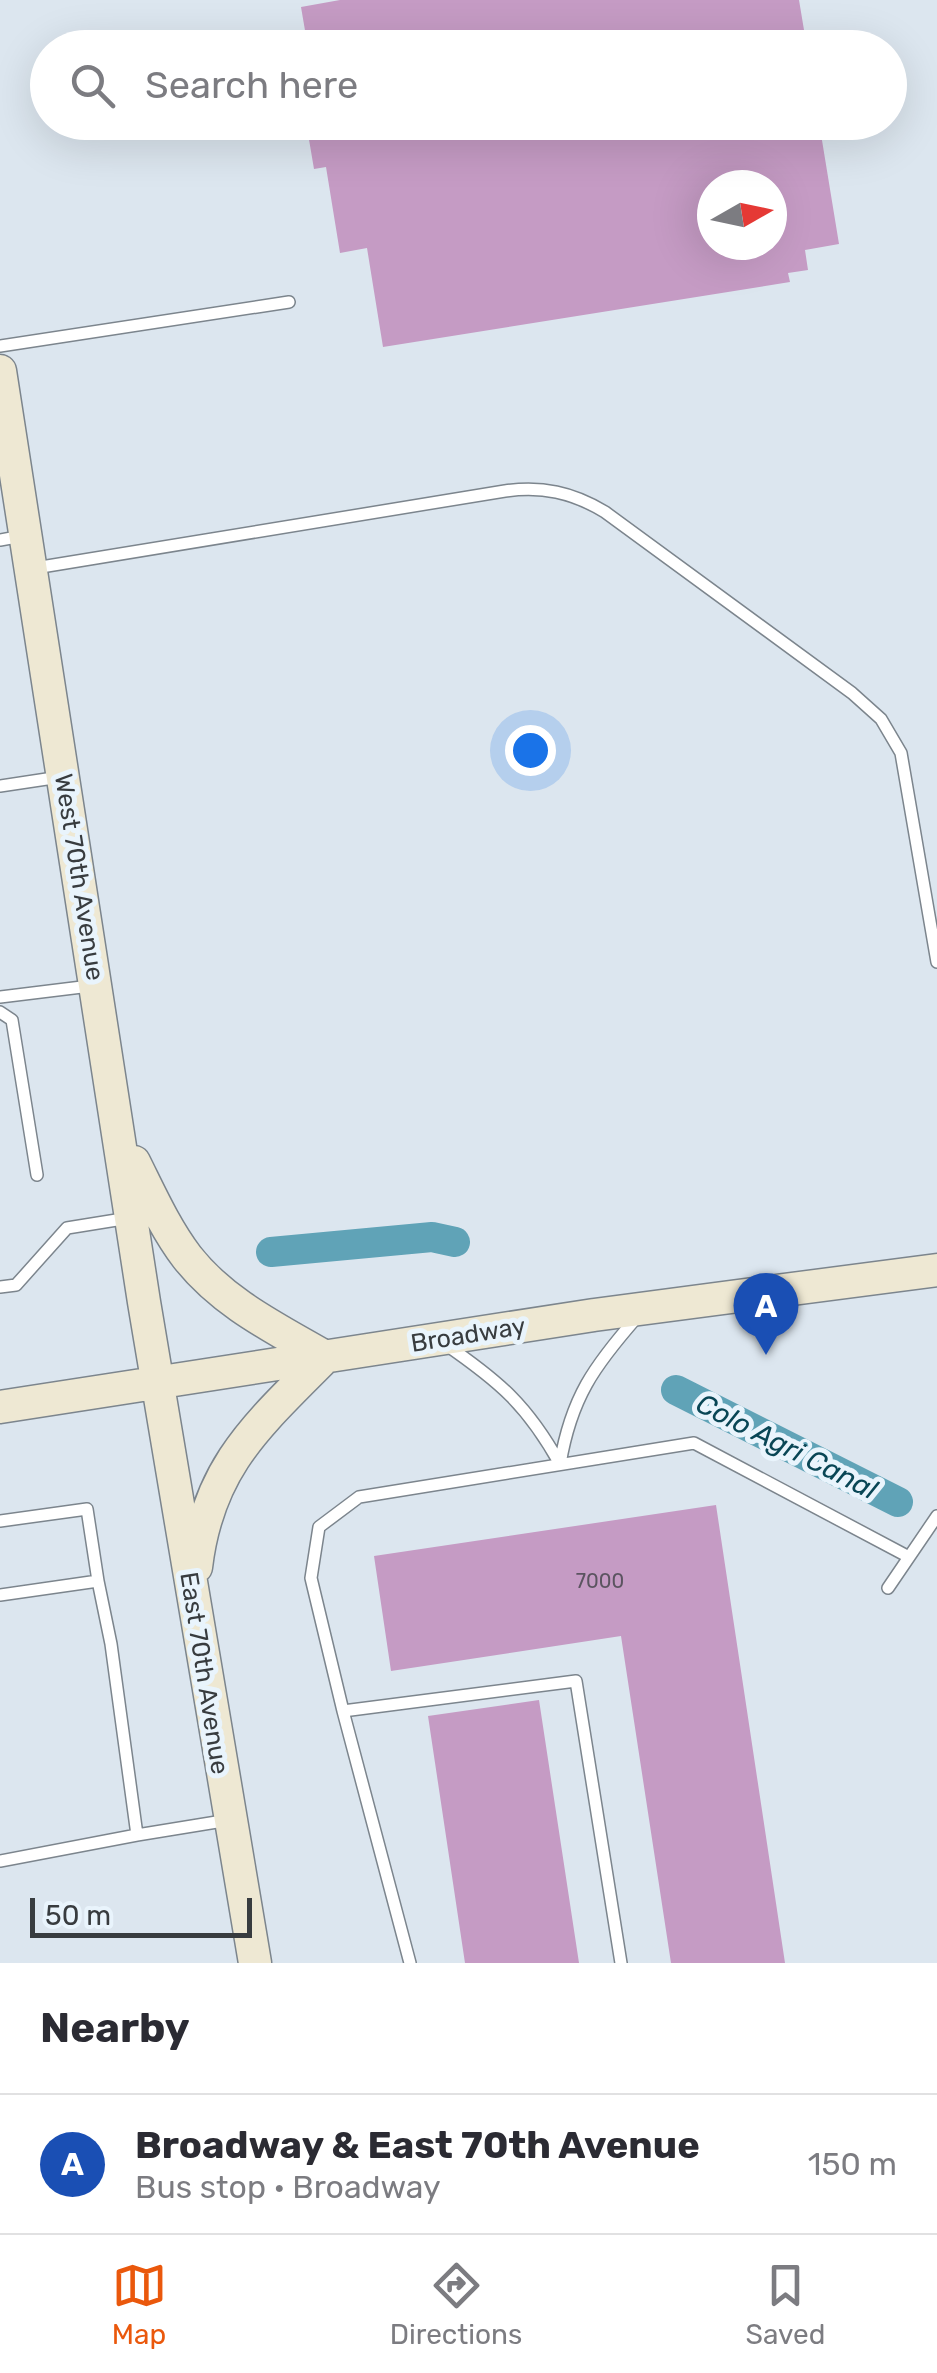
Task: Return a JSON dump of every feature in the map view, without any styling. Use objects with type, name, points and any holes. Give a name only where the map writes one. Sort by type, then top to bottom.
[{"type":"main road","name":"West 70th Avenue","points":[[0,371],[13,538],[31,569],[158,1383]]},
{"type":"main road","points":[[118,1130],[160,1216],[198,1270],[253,1316],[325,1357],[246,1439],[220,1478],[202,1526],[196,1573],[196,1621]]},
{"type":"main road","name":"Broadway","points":[[0,1407],[646,1308],[937,1270]]},
{"type":"main road","name":"East 70th Avenue","points":[[158,1383],[255,1963]]},
{"type":"lane","points":[[0,346],[289,302]]},
{"type":"lane","points":[[31,569],[504,491],[538,488],[580,498],[620,523],[881,718],[901,753],[937,962]]},
{"type":"lane","points":[[0,786],[65,776]]},
{"type":"lane","points":[[0,996],[96,985]]},
{"type":"lane","points":[[0,1012],[12,1020],[37,1175]]},
{"type":"lane","points":[[0,1287],[16,1285],[67,1228],[132,1218]]},
{"type":"lane","points":[[560,1464],[566,1428],[584,1386],[646,1308]]},
{"type":"lane","points":[[437,1339],[518,1400],[560,1464]]},
{"type":"lane","points":[[410,1963],[311,1578],[319,1528],[360,1497],[694,1443],[910,1557]]},
{"type":"lane","points":[[0,1521],[87,1509],[138,1835]]},
{"type":"lane","points":[[888,1588],[937,1516]]},
{"type":"lane","points":[[0,1596],[98,1581]]},
{"type":"lane","points":[[343,1712],[576,1681],[621,1963]]},
{"type":"lane","points":[[0,1861],[229,1820]]},
{"type":"building","points":[[340,0],[799,0],[804,30],[305,30],[301,7]]},
{"type":"building","points":[[309,140],[822,140],[839,244],[805,250],[808,270],[788,273],[790,282],[383,347],[367,248],[340,253],[326,167],[314,169]]},
{"type":"building","points":[[716,1505],[785,1963],[671,1963],[621,1636],[391,1671],[374,1556]]},
{"type":"building","points":[[539,1700],[579,1963],[465,1963],[428,1716]]},
{"type":"waterway","name":"Colo Agri Canal","points":[[271,1252],[432,1237],[455,1242]]},
{"type":"waterway","name":"Colo Agri Canal","points":[[676,1390],[898,1502]]},
{"type":"place","name":"Broadway & East 70th Avenue","points":[[766,1355]]}]
